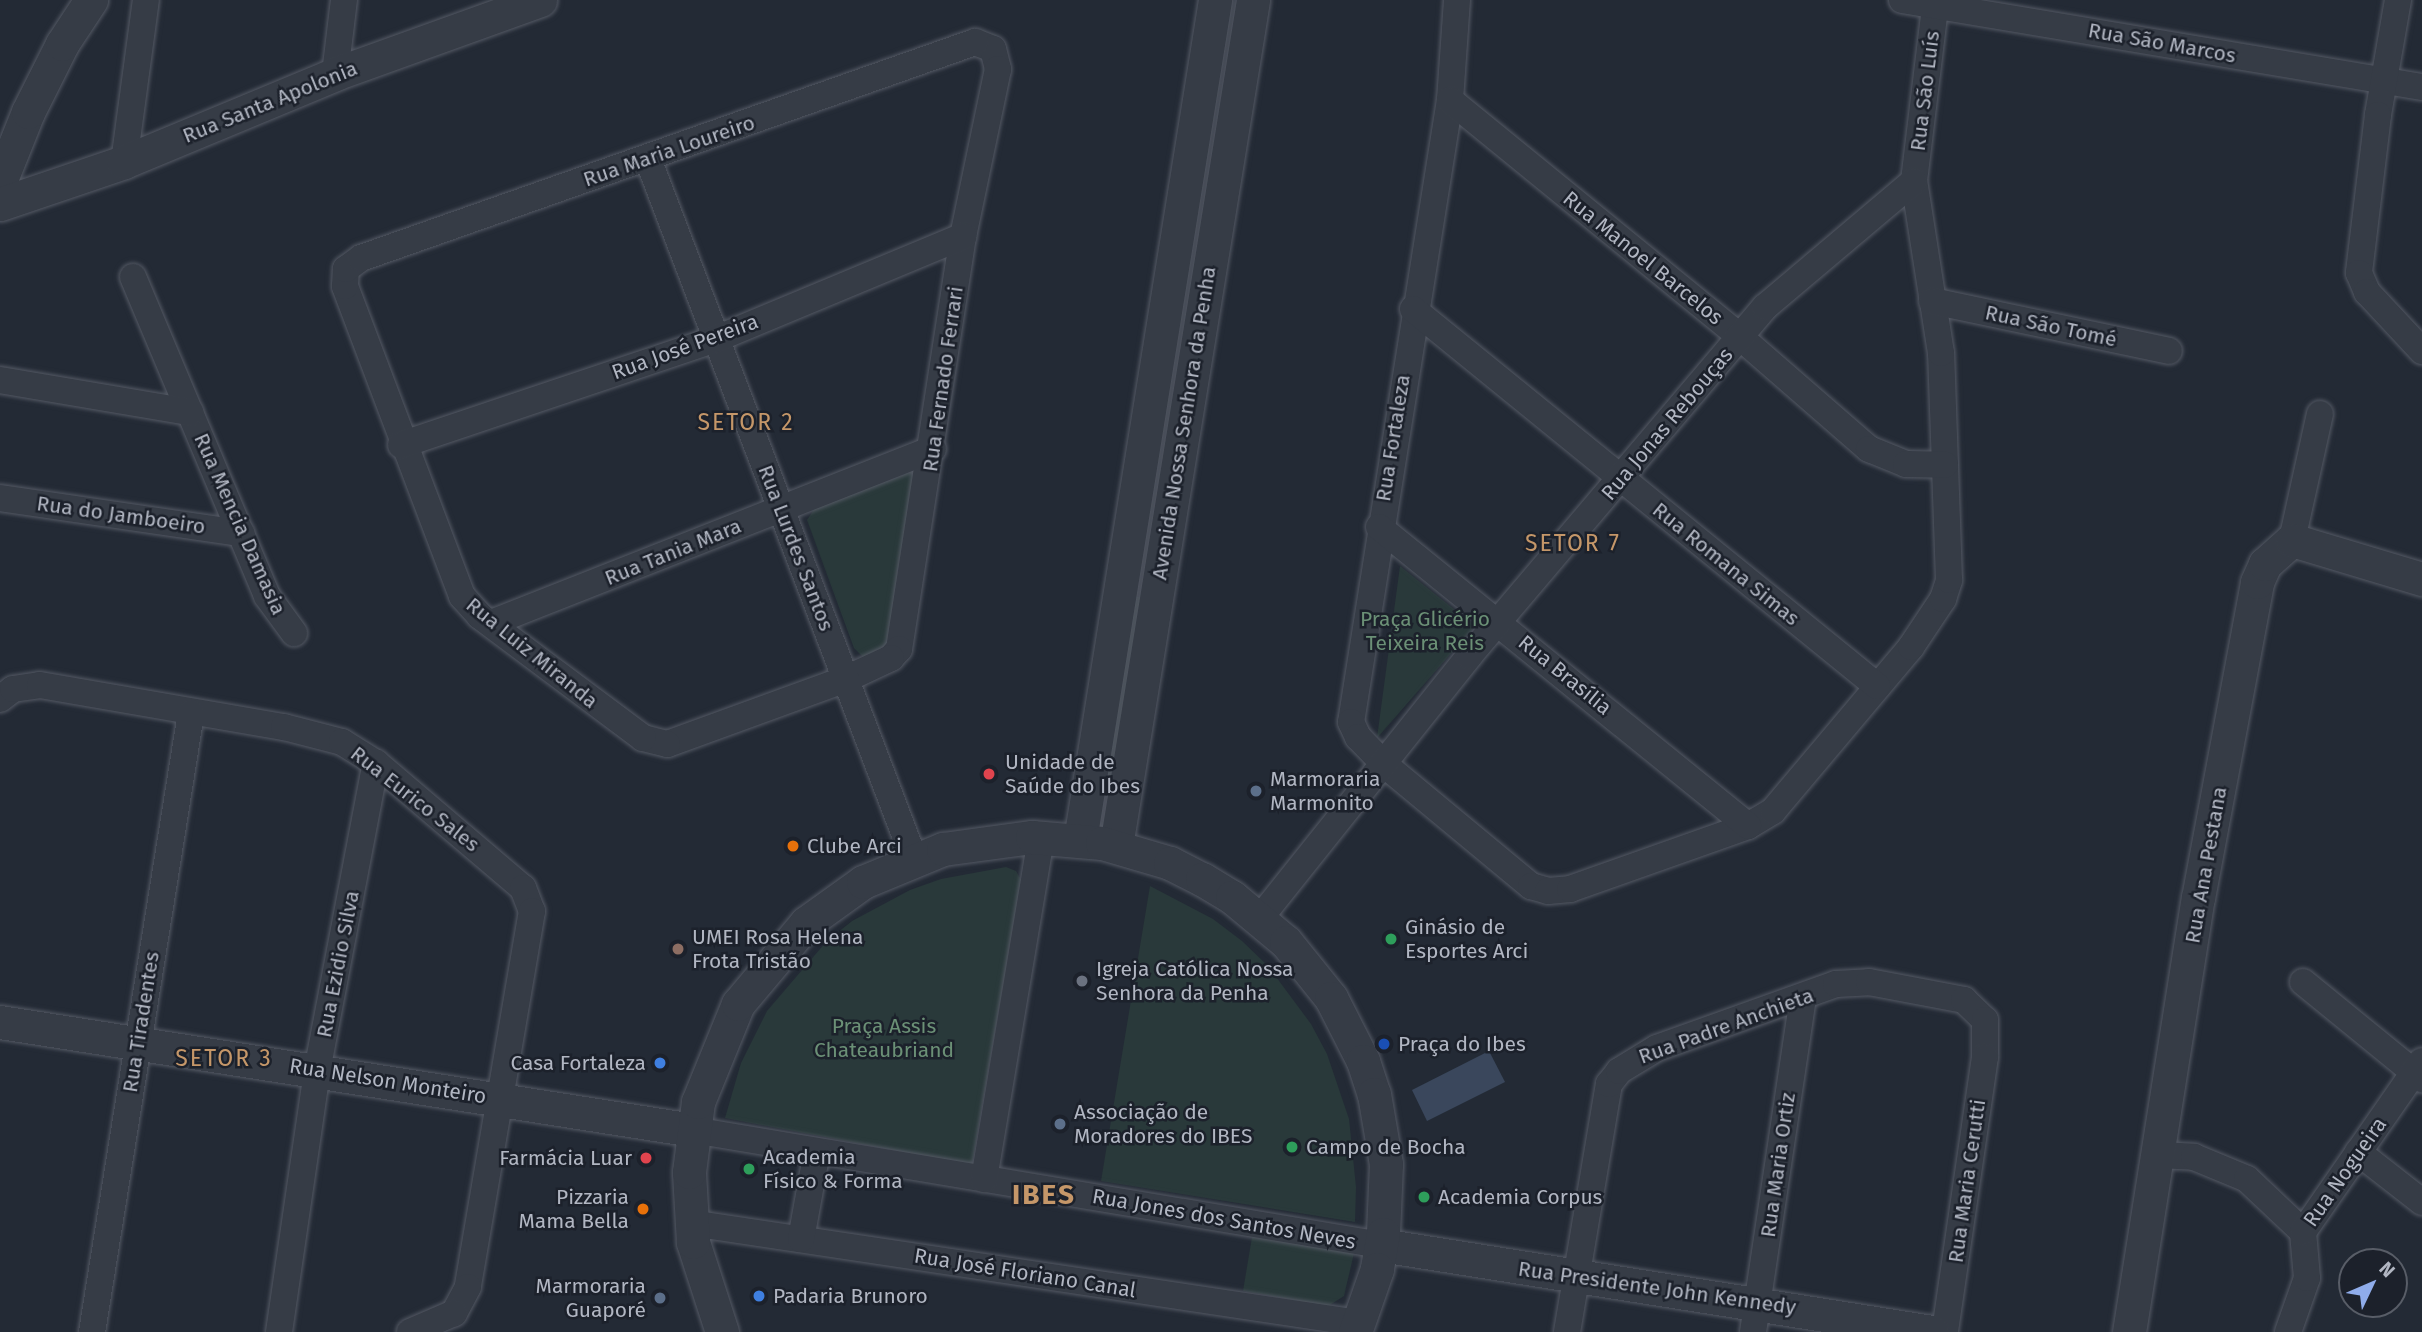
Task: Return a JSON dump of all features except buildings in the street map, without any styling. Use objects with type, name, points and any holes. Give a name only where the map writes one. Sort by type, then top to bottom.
[{"type":"street","points":[[0,181],[27,111],[62,44],[91,0]]},
{"type":"street","points":[[124,162],[146,0]]},
{"type":"street","points":[[335,74],[344,0]]},
{"type":"street","name":"Rua Santa Apolonia","points":[[0,204],[124,162],[335,74],[540,0]]},
{"type":"street","name":"Avenida Nossa Senhora da Penha","points":[[1080,840],[1215,0]]},
{"type":"street","name":"Avenida Nossa Senhora da Penha","points":[[1116,846],[1253,0]]},
{"type":"street","name":"Rua Fortaleza","points":[[1457,0],[1450,100],[1413,309],[1352,722],[1358,737],[1385,765],[1531,886],[1548,891],[1570,889],[1748,826],[1789,793],[1877,686]]},
{"type":"street","name":"Rua São Marcos","points":[[1902,0],[1936,2],[2422,87]]},
{"type":"street","points":[[2398,0],[2358,257],[2367,292],[2422,351]]},
{"type":"street","name":"Rua São Luís","points":[[1877,686],[1911,647],[1943,599],[1949,580],[1941,353],[1913,181],[1936,2]]},
{"type":"street","name":"Rua Maria Loureiro","points":[[346,269],[361,258],[975,42],[993,49]]},
{"type":"street","name":"Rua Fernado Ferrari","points":[[846,679],[891,658],[899,649],[933,449],[963,236],[998,69],[993,49]]},
{"type":"street","name":"Rua Manoel Barcelos","points":[[1450,100],[1739,336],[1870,449],[1906,464],[1945,465]]},
{"type":"street","points":[[1194,132],[1231,138]]},
{"type":"street","name":"Rua Lurdes Santos","points":[[648,159],[914,859]]},
{"type":"street","name":"Rua Jonas Rebouças","points":[[1260,918],[1499,622],[1622,481],[1739,336],[1765,307],[1913,181]]},
{"type":"street","name":"Rua José Pereira","points":[[401,445],[716,339],[963,236]]},
{"type":"street","name":"Rua Luiz Miranda","points":[[346,269],[345,286],[401,445],[455,583],[471,608],[624,727],[656,742],[667,744],[846,679]]},
{"type":"street","name":"Rua Mencia Damasia","points":[[133,277],[272,607],[294,633]]},
{"type":"street","name":"Rua São Tomé","points":[[1932,301],[2169,351]]},
{"type":"street","name":"Rua Romana Simas","points":[[1413,309],[1877,686]]},
{"type":"street","name":"Rua Mencia Damasia","points":[[0,380],[190,412]]},
{"type":"street","points":[[2320,414],[2292,540],[2422,579]]},
{"type":"street","name":"Rua Tania Mara","points":[[491,623],[933,449]]},
{"type":"street","name":"Rua do Jamboeiro","points":[[0,498],[241,533]]},
{"type":"street","name":"Rua Brasília","points":[[1379,527],[1748,826]]},
{"type":"street","name":"Rua Ana Pestana","points":[[2129,1332],[2198,898],[2257,582],[2265,564],[2292,540]]},
{"type":"street","points":[[1122,582],[1158,587]]},
{"type":"street","name":"Rua Eurico Sales","points":[[2,697],[40,685],[311,733],[342,742],[376,763],[514,879],[528,897],[531,911],[503,1098]]},
{"type":"street","name":"Rua Tiradentes","points":[[92,1332],[191,713]]},
{"type":"street","name":"Rua Ezidio Silva","points":[[279,1332],[317,1071],[376,763]]},
{"type":"street","points":[[984,1179],[1041,837]]},
{"type":"street","points":[[722,1332],[701,1277],[691,1223],[689,1172],[693,1130],[722,1035],[758,975],[806,923],[834,901],[914,859],[961,844],[1041,837],[1116,846],[1202,879],[1260,918],[1310,969],[1331,998],[1363,1061],[1374,1094],[1385,1164],[1381,1245],[1357,1328]]},
{"type":"street","name":"Rua Padre Anchieta","points":[[1567,1332],[1609,1084],[1633,1059],[1836,984],[1869,982],[1964,1000],[1979,1011],[1987,1030]]},
{"type":"street","points":[[2303,982],[2419,1071]]},
{"type":"street","name":"Rua Maria Ortiz","points":[[1756,1317],[1803,998]]},
{"type":"street","name":"Rua Nelson Monteiro","points":[[0,1022],[137,1046],[186,1048],[693,1130]]},
{"type":"street","name":"Rua Maria Cerutti","points":[[1944,1332],[1987,1030]]},
{"type":"street","name":"Rua Nogueira","points":[[2288,1332],[2307,1278],[2303,1232],[2358,1152],[2419,1071]]},
{"type":"street","points":[[410,1332],[444,1321],[463,1302],[503,1098]]},
{"type":"street","name":"Rua Jones dos Santos Neves","points":[[693,1130],[1381,1245]]},
{"type":"street","points":[[801,1239],[817,1151]]},
{"type":"street","points":[[2358,1152],[2422,1202]]},
{"type":"street","points":[[2159,1155],[2194,1157],[2247,1179],[2303,1232]]},
{"type":"street","name":"Rua José Floriano Canal","points":[[691,1223],[1357,1328]]},
{"type":"street","name":"Rua Presidente John Kennedy","points":[[1381,1245],[1577,1277],[1756,1317],[1932,1332]]},
{"type":"green space","points":[[911,472],[915,474],[891,636],[882,652],[863,657],[854,648],[807,520],[815,508]]},
{"type":"green space","name":"Praça Glicério Teixeira Reis","points":[[1400,566],[1475,626],[1377,738]]},
{"type":"green space","points":[[1132,596],[1145,598],[1119,764],[1108,786],[1105,761]]},
{"type":"green space","name":"Praça Assis Chateaubriand","points":[[1006,867],[1016,871],[1021,880],[972,1165],[725,1118],[741,1063],[767,1011],[826,942],[852,921],[910,890],[941,879]]},
{"type":"green space","points":[[1150,886],[1213,919],[1242,941],[1268,966],[1311,1024],[1327,1054],[1349,1119],[1356,1187],[1355,1222],[1101,1181]]},
{"type":"green space","points":[[1252,1237],[1354,1253],[1344,1296],[1328,1306],[1243,1291]]},
{"type":"water","points":[[1489,1051],[1505,1082],[1427,1121],[1412,1090]]},
{"type":"place","name":"Unidade de Saúde do Ibes","points":[[989,774]]},
{"type":"place","name":"Marmoraria Marmonito","points":[[1256,791]]},
{"type":"place","name":"Clube Arci","points":[[793,846]]},
{"type":"place","name":"Ginásio de Esportes Arci","points":[[1391,939]]},
{"type":"place","name":"UMEI Rosa Helena Frota Tristão","points":[[678,949]]},
{"type":"place","name":"Igreja Católica Nossa Senhora da Penha","points":[[1082,981]]},
{"type":"place","name":"Praça do Ibes","points":[[1384,1044]]},
{"type":"place","name":"Casa Fortaleza","points":[[660,1063]]},
{"type":"place","name":"Associação de Moradores do IBES","points":[[1060,1124]]},
{"type":"place","name":"Campo de Bocha","points":[[1292,1147]]},
{"type":"place","name":"Farmácia Luar","points":[[646,1158]]},
{"type":"place","name":"Academia Físico & Forma","points":[[749,1169]]},
{"type":"place","name":"Academia Corpus","points":[[1424,1197]]},
{"type":"place","name":"Pizzaria Mama Bella","points":[[643,1209]]},
{"type":"place","name":"Padaria Brunoro","points":[[759,1296]]},
{"type":"place","name":"Marmoraria Guaporé","points":[[660,1298]]},
{"type":"district","name":"SETOR 2","points":[[746,422]]},
{"type":"district","name":"SETOR 7","points":[[1573,543]]},
{"type":"district","name":"SETOR 3","points":[[224,1058]]},
{"type":"district","name":"IBES","points":[[1044,1195]]}]
